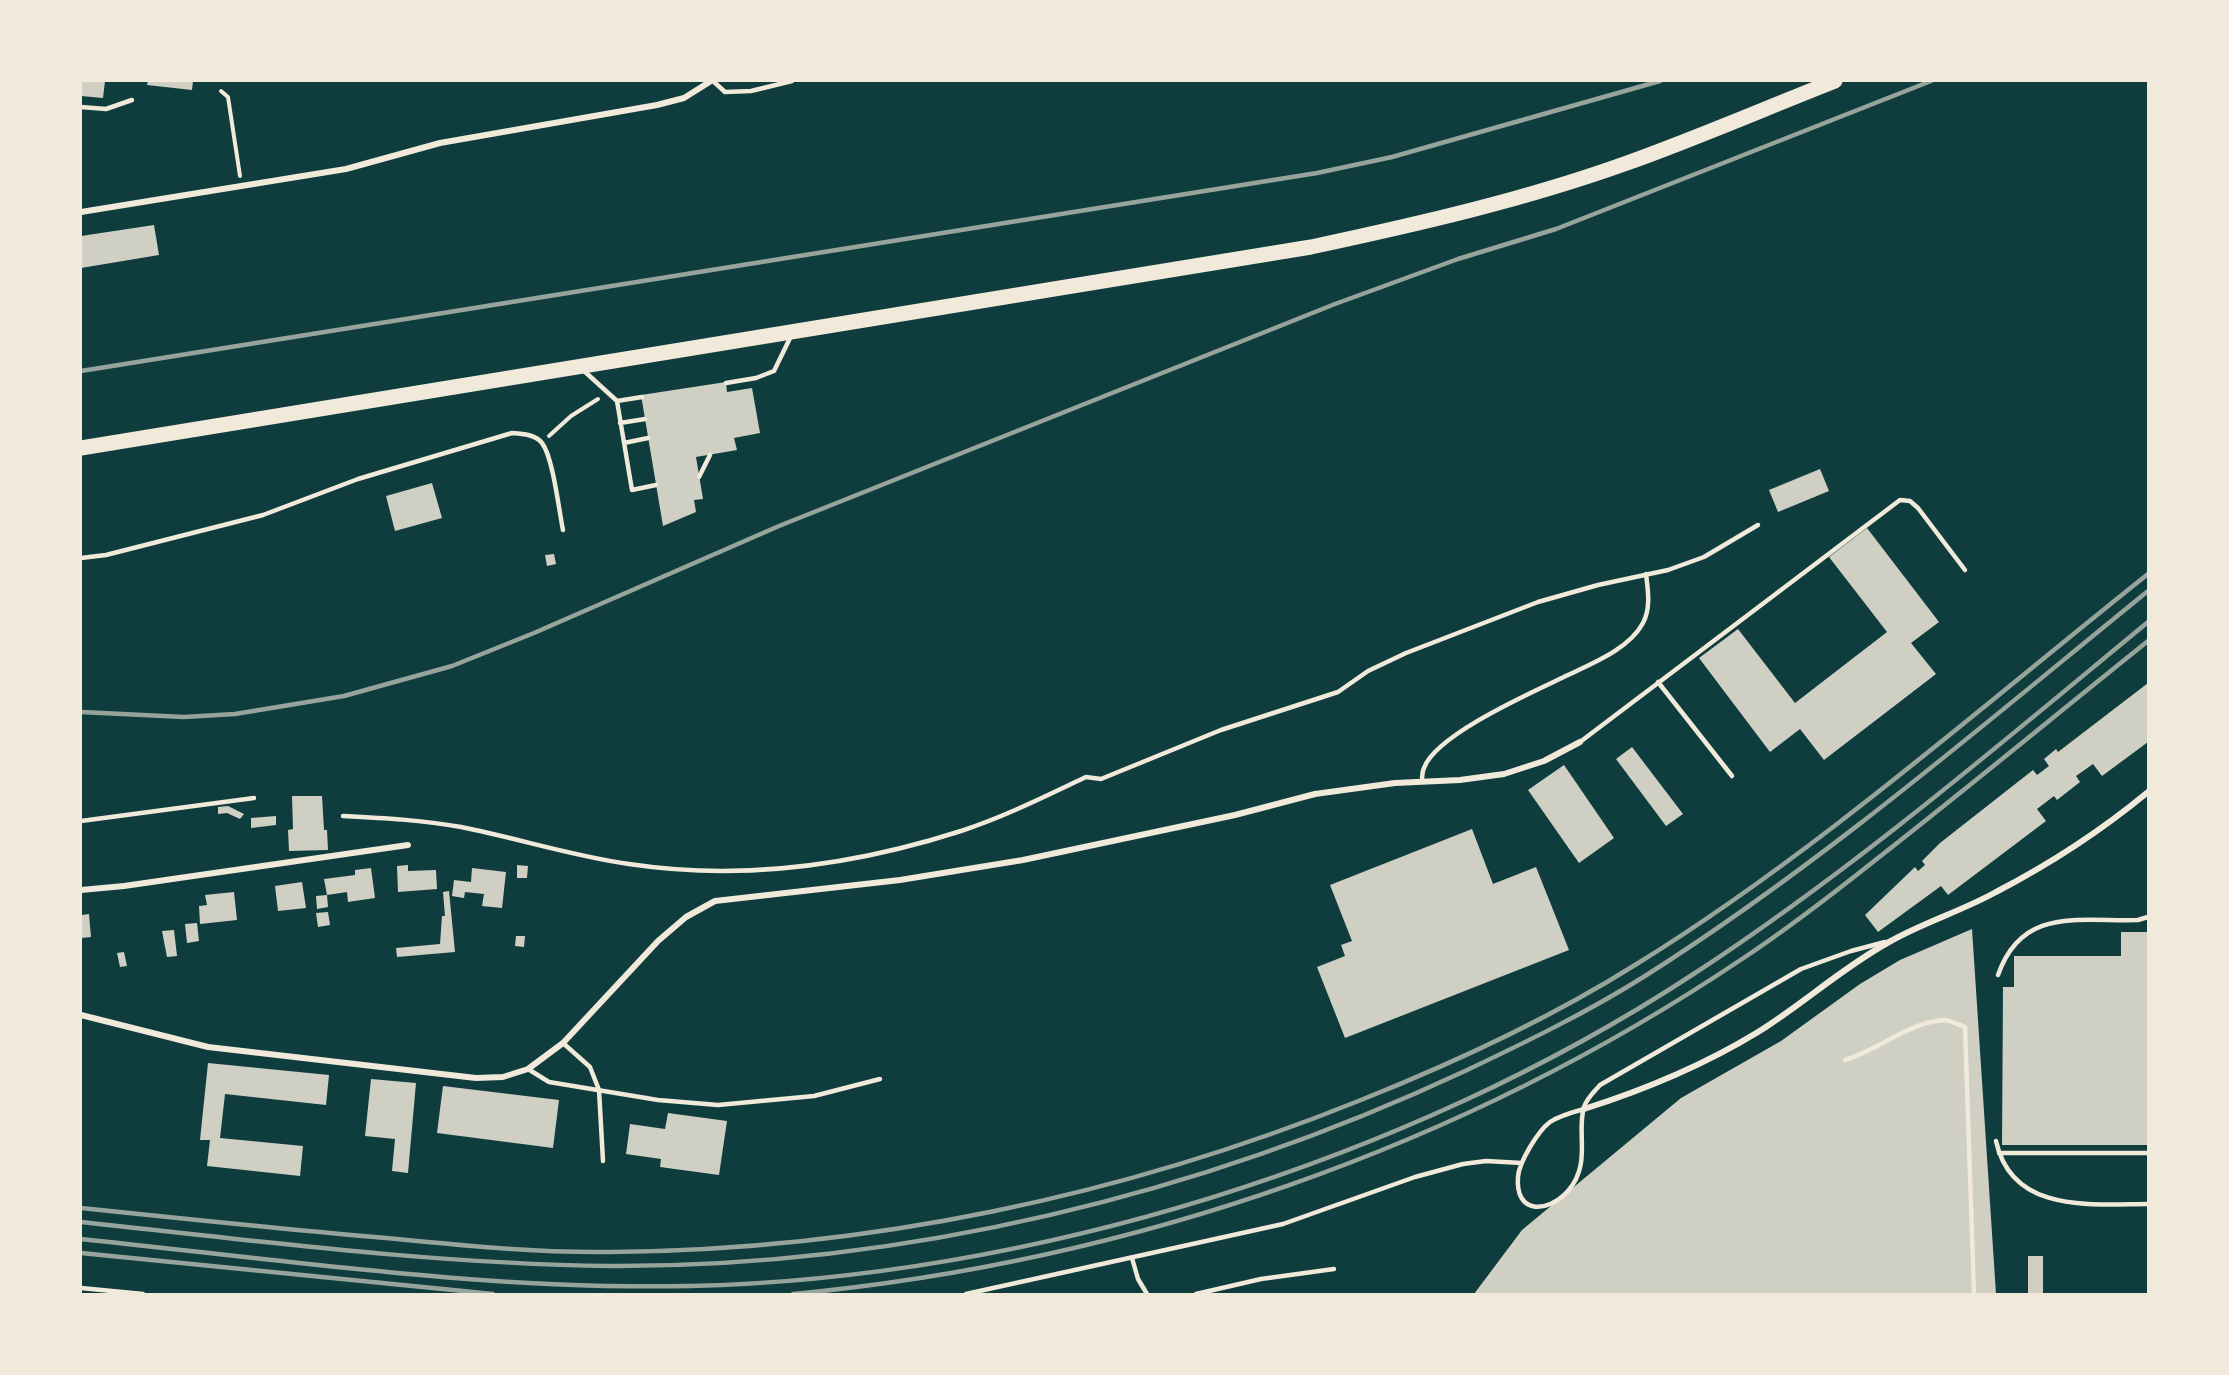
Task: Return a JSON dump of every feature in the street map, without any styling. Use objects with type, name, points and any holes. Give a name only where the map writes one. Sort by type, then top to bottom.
[{"type":"main road","points":[[81,448],[1300,249],[1418,224],[1518,198],[1627,163],[1835,81]]},
{"type":"street","points":[[81,212],[346,169],[440,143],[657,105],[684,98],[712,81]]},
{"type":"street","points":[[81,1015],[208,1047],[476,1078],[503,1077],[528,1069],[563,1043],[658,941],[686,917],[715,901],[900,880],[1023,860],[1235,815],[1315,794],[1504,774],[1544,761],[1580,742]]},
{"type":"street","points":[[1584,1109],[1664,1079],[1723,1052],[1759,1031],[1856,961],[1891,941],[2040,868],[2148,792]]},
{"type":"street","points":[[81,890],[124,886],[408,844]]},
{"type":"lane","points":[[712,81],[725,92],[751,90],[792,81]]},
{"type":"lane","points":[[81,107],[106,109],[132,100]]},
{"type":"lane","points":[[726,383],[756,378],[774,370],[793,332]]},
{"type":"lane","points":[[579,366],[617,401],[632,490],[656,485]]},
{"type":"lane","points":[[617,401],[642,397]]},
{"type":"lane","points":[[620,423],[645,418]]},
{"type":"lane","points":[[81,558],[106,555],[263,515],[358,479],[512,433],[531,435],[542,442],[548,456],[563,530]]},
{"type":"lane","points":[[624,443],[648,438]]},
{"type":"lane","points":[[699,477],[710,455]]},
{"type":"lane","points":[[1580,742],[1900,500],[1910,501],[1918,508],[1965,570]]},
{"type":"lane","points":[[343,816],[396,818],[461,828],[599,858],[682,870],[730,872],[788,868],[860,857],[963,830],[1086,777],[1101,779],[1221,730],[1338,692],[1368,671],[1406,653],[1538,602],[1704,557],[1758,525]]},
{"type":"lane","points":[[1422,782],[1424,767],[1436,752],[1461,732],[1510,703],[1602,660],[1625,642],[1642,624],[1648,607],[1646,574]]},
{"type":"lane","points":[[1659,682],[1732,776]]},
{"type":"lane","points":[[81,821],[254,798]]},
{"type":"lane","points":[[1998,975],[2010,948],[2033,928],[2069,920],[2138,920],[2148,917]]},
{"type":"lane","points":[[1584,1109],[1549,1123],[1530,1147],[1518,1172],[1517,1189],[1521,1200],[1529,1206],[1538,1207],[1554,1203],[1569,1190],[1581,1165],[1584,1109],[1600,1085],[1764,988],[1811,965],[1851,951],[1891,941]]},
{"type":"lane","points":[[1845,1059],[1862,1055],[1919,1026],[1945,1019],[1965,1028],[1974,1294]]},
{"type":"lane","points":[[563,1043],[590,1067],[599,1090],[603,1161]]},
{"type":"lane","points":[[528,1069],[549,1082],[658,1100],[718,1105],[814,1096],[880,1079]]},
{"type":"lane","points":[[1996,1141],[2006,1168],[2019,1184],[2032,1193],[2077,1204],[2148,1204]]},
{"type":"lane","points":[[1999,1153],[2148,1153]]},
{"type":"lane","points":[[966,1294],[1283,1224],[1415,1177],[1462,1164],[1486,1161],[1522,1163]]},
{"type":"lane","points":[[1132,1258],[1138,1279],[1147,1294]]},
{"type":"lane","points":[[1196,1294],[1261,1279],[1334,1269]]},
{"type":"lane","points":[[81,1288],[143,1294]]},
{"type":"path","points":[[221,91],[228,97],[241,186]]},
{"type":"path","points":[[542,442],[571,416],[607,393]]},
{"type":"building","points":[[81,81],[105,81],[103,98],[81,96]]},
{"type":"building","points":[[148,81],[193,81],[192,90],[147,85]]},
{"type":"building","points":[[154,225],[159,255],[81,268],[81,236]]},
{"type":"building","points":[[726,382],[727,392],[752,388],[760,433],[734,438],[737,450],[696,457],[703,499],[694,500],[696,512],[663,526],[641,395]]},
{"type":"building","points":[[1820,469],[1829,491],[1778,512],[1769,490]]},
{"type":"building","points":[[432,483],[442,518],[395,531],[386,496]]},
{"type":"building","points":[[1867,528],[1939,622],[1911,643],[1936,674],[1824,760],[1800,729],[1770,752],[1699,658],[1738,629],[1795,703],[1887,632],[1829,557]]},
{"type":"building","points":[[554,554],[556,564],[547,566],[545,555]]},
{"type":"building","points":[[2148,683],[2148,742],[2102,776],[2093,764],[2076,776],[2080,782],[2057,800],[2054,796],[2037,809],[2046,821],[1948,895],[1941,886],[1878,932],[1865,915],[1915,867],[1918,871],[1925,865],[1922,861],[1940,843],[2033,770],[2037,775],[2049,766],[2044,759],[2056,749],[2058,752]]},
{"type":"building","points":[[1632,747],[1683,814],[1666,826],[1616,759]]},
{"type":"building","points":[[1564,765],[1614,838],[1579,863],[1528,790]]},
{"type":"building","points":[[292,796],[322,796],[328,850],[289,851],[288,830],[293,829]]},
{"type":"building","points":[[228,806],[244,814],[240,819],[227,813],[218,814],[218,807]]},
{"type":"building","points":[[276,816],[276,825],[251,828],[251,818]]},
{"type":"building","points":[[1472,829],[1493,884],[1536,867],[1569,950],[1345,1038],[1317,967],[1345,956],[1341,945],[1352,941],[1330,885]]},
{"type":"building","points":[[408,865],[408,871],[436,870],[437,889],[398,892],[397,866]]},
{"type":"building","points":[[517,865],[528,866],[527,878],[517,878]]},
{"type":"building","points":[[371,868],[375,898],[348,902],[347,892],[327,895],[324,879],[355,875],[355,870]]},
{"type":"building","points":[[472,868],[506,872],[502,908],[482,906],[484,894],[465,892],[464,898],[452,896],[454,880],[471,882]]},
{"type":"building","points":[[302,882],[306,908],[278,911],[275,886]]},
{"type":"building","points":[[449,891],[455,952],[397,957],[396,948],[440,944],[442,916],[445,916],[443,892]]},
{"type":"building","points":[[234,892],[237,920],[200,924],[199,906],[207,905],[205,895]]},
{"type":"building","points":[[327,895],[328,907],[317,909],[316,896]]},
{"type":"building","points":[[328,912],[330,925],[318,927],[316,913]]},
{"type":"building","points":[[89,914],[91,937],[81,938],[81,915]]},
{"type":"building","points":[[197,923],[199,941],[187,943],[185,924]]},
{"type":"building","points":[[1972,929],[1996,1294],[1474,1294],[1522,1230],[1681,1098],[1781,1041],[1860,984],[1900,960]]},
{"type":"building","points":[[174,930],[177,956],[167,957],[162,931]]},
{"type":"building","points":[[2121,932],[2148,932],[2148,1145],[2002,1145],[2003,987],[2014,987],[2014,956],[2121,956]]},
{"type":"building","points":[[516,936],[525,936],[524,947],[515,946]]},
{"type":"building","points":[[124,952],[127,966],[120,967],[117,953]]},
{"type":"building","points":[[208,1063],[329,1075],[326,1105],[225,1094],[220,1138],[303,1146],[300,1176],[207,1166],[210,1140],[200,1140]]},
{"type":"building","points":[[371,1079],[416,1083],[408,1173],[392,1171],[395,1139],[365,1136]]},
{"type":"building","points":[[443,1086],[559,1100],[553,1148],[437,1133]]},
{"type":"building","points":[[668,1113],[727,1121],[719,1175],[660,1167],[661,1159],[626,1154],[630,1124],[665,1129]]},
{"type":"building","points":[[2028,1256],[2043,1256],[2043,1294],[2028,1294]]},
{"type":"railway","points":[[81,371],[1317,173],[1392,157],[1660,81]]},
{"type":"railway","points":[[81,712],[184,717],[235,714],[344,696],[452,666],[534,633],[779,526],[1335,304],[1458,259],[1556,229],[1931,81]]},
{"type":"railway","points":[[81,1208],[504,1248],[584,1252],[708,1249],[804,1241],[899,1228],[994,1211],[1087,1190],[1180,1164],[1271,1134],[1432,1070],[1569,1004],[1635,965],[1702,922],[1833,827],[2148,574]]},
{"type":"railway","points":[[81,1222],[279,1244],[478,1261],[611,1266],[721,1263],[831,1253],[940,1237],[1049,1215],[1156,1187],[1261,1154],[1364,1115],[1511,1049],[1645,976],[1776,887],[1839,840],[2148,591]]},
{"type":"railway","points":[[81,1239],[461,1278],[613,1286],[689,1286],[818,1278],[949,1261],[1081,1234],[1212,1198],[1339,1153],[1463,1101],[1581,1041],[1692,975],[1810,893],[1925,805],[2148,622]]},
{"type":"railway","points":[[793,1294],[919,1278],[1044,1255],[1167,1224],[1288,1185],[1407,1140],[1523,1087],[1634,1026],[1777,935],[1912,831],[2148,641]]},
{"type":"railway","points":[[81,1253],[493,1294]]}]
